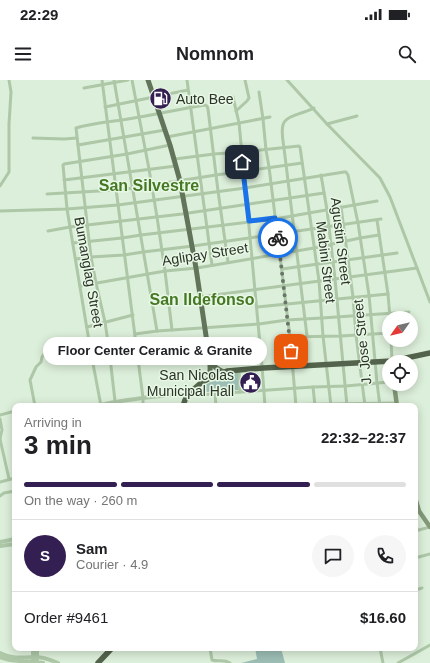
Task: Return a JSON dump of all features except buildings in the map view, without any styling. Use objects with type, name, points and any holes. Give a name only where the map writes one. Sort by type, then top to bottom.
[{"type":"highway","points":[[418,356],[430,353]]},
{"type":"highway","points":[[184,403],[194,389],[217,374],[224,372],[262,368],[382,363]]},
{"type":"highway","points":[[98,663],[106,651]]},
{"type":"main road","points":[[148,80],[170,145],[183,196],[196,268],[210,361],[210,374],[205,381]]},
{"type":"main road","points":[[210,361],[220,371],[224,372]]},
{"type":"main road","points":[[395,391],[396,403]]},
{"type":"main road","points":[[418,512],[430,527]]},
{"type":"street","points":[[0,186],[9,172],[9,124],[12,92],[9,80]]},
{"type":"street","points":[[102,80],[143,403]]},
{"type":"street","points":[[84,88],[103,85],[114,81],[128,80]]},
{"type":"street","points":[[132,80],[157,217],[172,330]]},
{"type":"street","points":[[187,80],[212,265]]},
{"type":"street","points":[[236,111],[249,98],[245,80]]},
{"type":"street","points":[[287,80],[327,124],[380,178],[390,197],[430,302]]},
{"type":"street","points":[[114,81],[157,331]]},
{"type":"street","points":[[105,107],[188,90]]},
{"type":"street","points":[[259,92],[278,235],[290,337],[296,403]]},
{"type":"street","points":[[233,97],[239,123],[244,171],[256,290],[265,403]]},
{"type":"street","points":[[116,401],[105,322],[91,257],[76,129],[191,107],[207,106],[228,262]]},
{"type":"street","points":[[307,336],[286,166],[283,128],[284,122],[293,116],[314,108]]},
{"type":"street","points":[[327,124],[357,116]]},
{"type":"street","points":[[167,137],[270,117]]},
{"type":"street","points":[[78,145],[165,130]]},
{"type":"street","points":[[33,138],[77,138]]},
{"type":"street","points":[[80,162],[170,145]]},
{"type":"street","name":"Mabini Street","points":[[284,148],[299,146],[300,148],[319,282],[330,403]]},
{"type":"street","points":[[174,159],[284,148]]},
{"type":"street","name":"Bumanglag Street","points":[[80,162],[63,165],[64,180],[67,209],[99,403]]},
{"type":"street","points":[[47,194],[116,190],[151,186],[302,163]]},
{"type":"street","points":[[64,180],[176,165]]},
{"type":"street","name":"J. Jose Street","points":[[321,175],[344,172],[348,175],[358,223],[369,295],[380,403]]},
{"type":"street","points":[[0,211],[67,209],[118,205],[288,182],[321,175]]},
{"type":"street","name":"Agustin Street","points":[[321,175],[327,210],[335,279],[347,403]]},
{"type":"street","points":[[48,231],[247,205],[324,193]]},
{"type":"street","points":[[73,243],[292,216],[377,201]]},
{"type":"street","points":[[341,207],[349,260],[356,335],[365,403]]},
{"type":"street","points":[[76,260],[251,239],[379,220],[379,236],[390,311]]},
{"type":"street","name":"Aglipay Street","points":[[80,286],[314,248],[346,240],[379,236]]},
{"type":"street","points":[[282,269],[397,253]]},
{"type":"street","points":[[200,297],[417,268]]},
{"type":"street","points":[[257,307],[388,294]]},
{"type":"street","points":[[135,334],[157,331],[258,324],[287,320],[382,314]]},
{"type":"street","points":[[87,327],[133,315]]},
{"type":"street","points":[[290,337],[382,333]]},
{"type":"street","points":[[34,403],[30,380],[44,354],[57,346],[89,341]]},
{"type":"street","points":[[91,353],[136,345]]},
{"type":"street","points":[[239,370],[240,392]]},
{"type":"street","points":[[110,403],[182,394],[198,395],[382,383]]},
{"type":"street","points":[[313,387],[315,403]]},
{"type":"street","points":[[215,394],[216,403]]},
{"type":"street","points":[[0,415],[12,412]]},
{"type":"street","points":[[0,419],[2,430],[0,439],[9,479]]},
{"type":"street","points":[[0,482],[12,478]]},
{"type":"street","points":[[0,496],[4,493],[12,492]]},
{"type":"street","points":[[418,530],[430,527]]},
{"type":"street","points":[[0,544],[12,540]]},
{"type":"street","points":[[0,544],[12,544]]},
{"type":"street","points":[[418,557],[430,554]]},
{"type":"street","points":[[418,589],[422,588]]},
{"type":"street","points":[[398,663],[430,645]]},
{"type":"street","points":[[34,651],[35,659]]},
{"type":"street","points":[[35,659],[36,651]]},
{"type":"street","points":[[210,651],[211,659],[213,661],[223,660],[230,663]]},
{"type":"street","points":[[381,651],[383,663]]},
{"type":"street","points":[[0,653],[16,658],[49,660],[58,663]]},
{"type":"street","points":[[0,657],[12,662],[35,659],[42,663]]},
{"type":"shaded area","points":[[238,372],[239,390],[205,392],[202,390],[203,386],[226,374]]},
{"type":"shaded area","points":[[256,651],[282,651],[285,663],[241,663],[257,659]]},
{"type":"way so far","points":[[278,238],[291,351]]},
{"type":"place","name":"Auto Bee","points":[[161,99]]},
{"type":"place","name":"Floor Center Ceramic & Granite","points":[[291,351]]},
{"type":"place","name":"San Nicolas Municipal Hall","points":[[250,383]]},
{"type":"district","name":"San Silvestre","points":[[149,185]]},
{"type":"district","name":"San Ildefonso","points":[[202,299]]},
{"type":"route","points":[[242,162],[249,221],[275,218],[278,238]]}]
